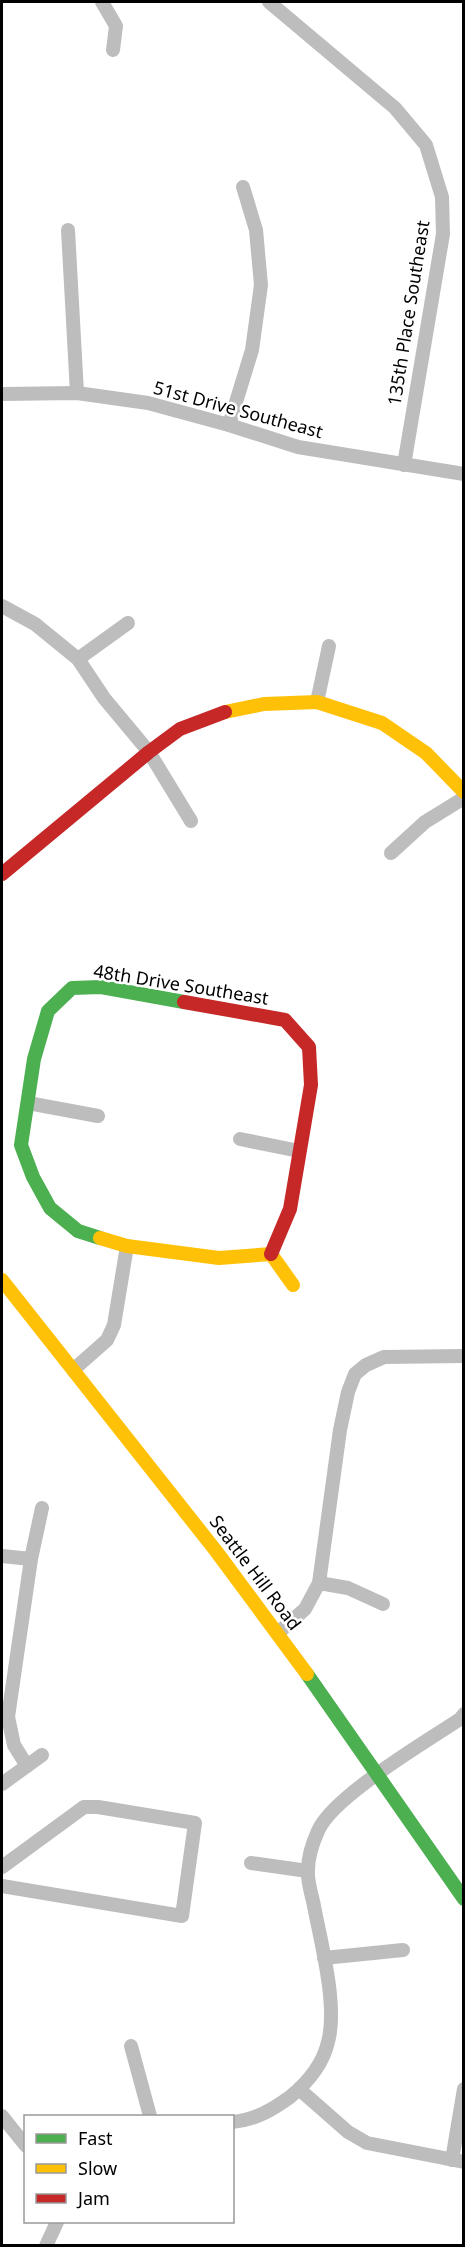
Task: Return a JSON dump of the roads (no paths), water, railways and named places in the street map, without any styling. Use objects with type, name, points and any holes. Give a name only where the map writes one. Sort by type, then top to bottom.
[{"type":"street","points":[[102,2],[116,26],[113,50]]},
{"type":"street","name":"135th Place Southeast","points":[[269,2],[395,108],[426,145],[442,197],[443,234],[404,465]]},
{"type":"street","points":[[229,425],[252,350],[261,285],[256,230],[243,187]]},
{"type":"street","points":[[68,230],[77,393]]},
{"type":"street","name":"51st Drive Southeast","points":[[2,394],[77,393],[148,403],[298,447],[464,474]]},
{"type":"street","points":[[2,606],[35,624],[78,659],[104,698],[149,752],[191,821]]},
{"type":"street","points":[[78,659],[128,623]]},
{"type":"street","points":[[317,702],[329,646]]},
{"type":"street","points":[[2,874],[180,729],[227,711],[264,704],[317,702],[382,723],[426,753],[464,792]]},
{"type":"street","points":[[391,853],[424,822],[464,798]]},
{"type":"street","name":"48th Drive Southeast","points":[[28,1103],[34,1059],[48,1011],[72,988],[101,987],[285,1020],[309,1047],[311,1085],[299,1151]]},
{"type":"street","points":[[98,1116],[28,1103],[21,1145],[33,1177],[51,1208],[78,1231],[127,1246],[219,1258],[271,1254]]},
{"type":"street","points":[[240,1139],[299,1151],[290,1209],[271,1254]]},
{"type":"street","points":[[73,1370],[107,1340],[114,1325],[127,1246]]},
{"type":"street","points":[[271,1254],[293,1285]]},
{"type":"street","name":"Seattle Hill Road","points":[[2,1280],[278,1633],[464,1899]]},
{"type":"street","points":[[278,1633],[305,1610],[319,1583],[340,1430],[348,1392],[356,1374],[366,1365],[384,1358],[464,1356]]},
{"type":"street","points":[[27,1766],[14,1745],[8,1717],[8,1668],[42,1508]]},
{"type":"street","points":[[2,1556],[31,1559]]},
{"type":"street","points":[[319,1583],[348,1588],[383,1604]]},
{"type":"street","points":[[234,2122],[261,2115],[278,2106],[299,2089],[314,2073],[328,2042],[331,2026],[330,2001],[308,1871],[318,1829],[326,1817],[377,1775],[462,1719]]},
{"type":"street","points":[[2,1784],[42,1755]]},
{"type":"street","points":[[2,1867],[84,1807],[98,1807],[195,1823],[182,1916],[2,1886]]},
{"type":"street","points":[[251,1863],[308,1871]]},
{"type":"street","points":[[324,1958],[403,1950]]},
{"type":"street","points":[[131,2046],[150,2115]]},
{"type":"street","points":[[299,2089],[348,2132],[367,2143],[458,2161],[464,2089]]},
{"type":"street","points":[[2,2116],[24,2144]]},
{"type":"street","points":[[46,2246],[57,2223]]}]
